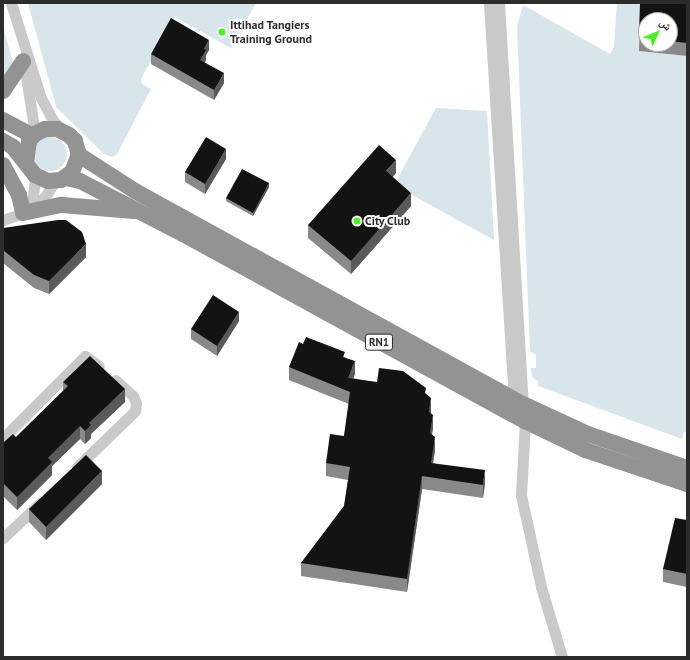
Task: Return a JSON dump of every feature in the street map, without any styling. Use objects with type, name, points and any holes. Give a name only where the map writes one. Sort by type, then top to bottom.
[{"type":"highway","points":[[3,91],[23,54]]},
{"type":"highway","points":[[3,120],[34,135]]},
{"type":"highway","points":[[31,169],[26,148],[34,135],[51,128],[62,130],[75,141],[79,155],[76,165],[60,179]]},
{"type":"highway","points":[[3,141],[13,147],[31,169]]},
{"type":"highway","name":"RN1","points":[[79,155],[135,191],[518,402],[588,434],[687,468]]},
{"type":"highway","points":[[3,165],[28,210],[62,205],[139,212]]},
{"type":"highway","name":"RN1","points":[[31,169],[60,179],[80,181],[525,422],[586,450],[687,484]]},
{"type":"street","points":[[11,3],[23,54],[34,135]]},
{"type":"street","points":[[489,3],[518,402]]},
{"type":"street","points":[[499,3],[518,402]]},
{"type":"street","points":[[23,54],[47,111],[62,130]]},
{"type":"street","points":[[28,210],[31,169]]},
{"type":"street","points":[[3,220],[28,210],[45,197],[60,179]]},
{"type":"street","points":[[3,438],[85,356],[133,396],[137,406],[68,476]]},
{"type":"street","points":[[525,422],[521,495],[541,587],[562,657]]},
{"type":"street","points":[[3,538],[46,497]]},
{"type":"shaded area","points":[[28,3],[256,3],[231,48],[175,17],[141,79],[142,84],[151,89],[117,154],[112,157],[104,154],[56,107]]},
{"type":"shaded area","points":[[617,3],[641,3],[641,12],[638,12],[638,52],[687,56],[687,433],[684,432],[682,439],[538,386],[538,381],[532,377],[531,368],[536,368],[536,355],[530,351],[517,26],[523,5],[610,54],[614,47]]},
{"type":"shaded area","points":[[3,26],[14,66],[3,84]]},
{"type":"shaded area","points":[[436,108],[487,111],[494,240],[394,185]]},
{"type":"shaded area","points":[[47,137],[53,137],[62,142],[66,148],[66,160],[62,166],[53,171],[47,171],[38,166],[33,157],[33,151],[38,142]]},
{"type":"building","points":[[640,3],[687,3],[687,43],[678,42],[678,12],[640,12]]},
{"type":"building","points":[[171,18],[209,40],[204,49],[206,50],[200,60],[224,73],[214,90],[151,54]]},
{"type":"building","points":[[206,137],[226,149],[205,184],[185,172]]},
{"type":"building","points":[[379,145],[396,160],[386,171],[411,193],[351,261],[308,225]]},
{"type":"building","points":[[242,169],[269,183],[253,213],[226,198]]},
{"type":"building","points":[[66,220],[82,232],[86,244],[49,281],[34,275],[3,250],[3,228]]},
{"type":"building","points":[[213,295],[239,312],[217,346],[191,329]]},
{"type":"building","points":[[306,337],[345,352],[343,357],[355,361],[348,378],[377,382],[379,368],[403,371],[426,388],[425,393],[431,398],[429,412],[433,415],[430,433],[435,437],[431,463],[485,470],[483,485],[422,476],[407,579],[301,563],[344,506],[350,467],[326,463],[330,434],[344,436],[350,392],[289,367],[299,342],[303,344]]},
{"type":"building","points":[[90,356],[125,389],[89,423],[91,425],[85,431],[80,426],[48,458],[52,462],[17,497],[3,483],[3,443],[13,434],[16,437],[68,386],[63,382]]},
{"type":"building","points":[[86,455],[102,471],[46,527],[29,509]]},
{"type":"building","points":[[675,518],[687,520],[687,574],[663,569]]},
{"type":"place","name":"Ittihad Tangiers Training Ground","points":[[222,32]]},
{"type":"place","name":"City Club","points":[[357,221]]}]
